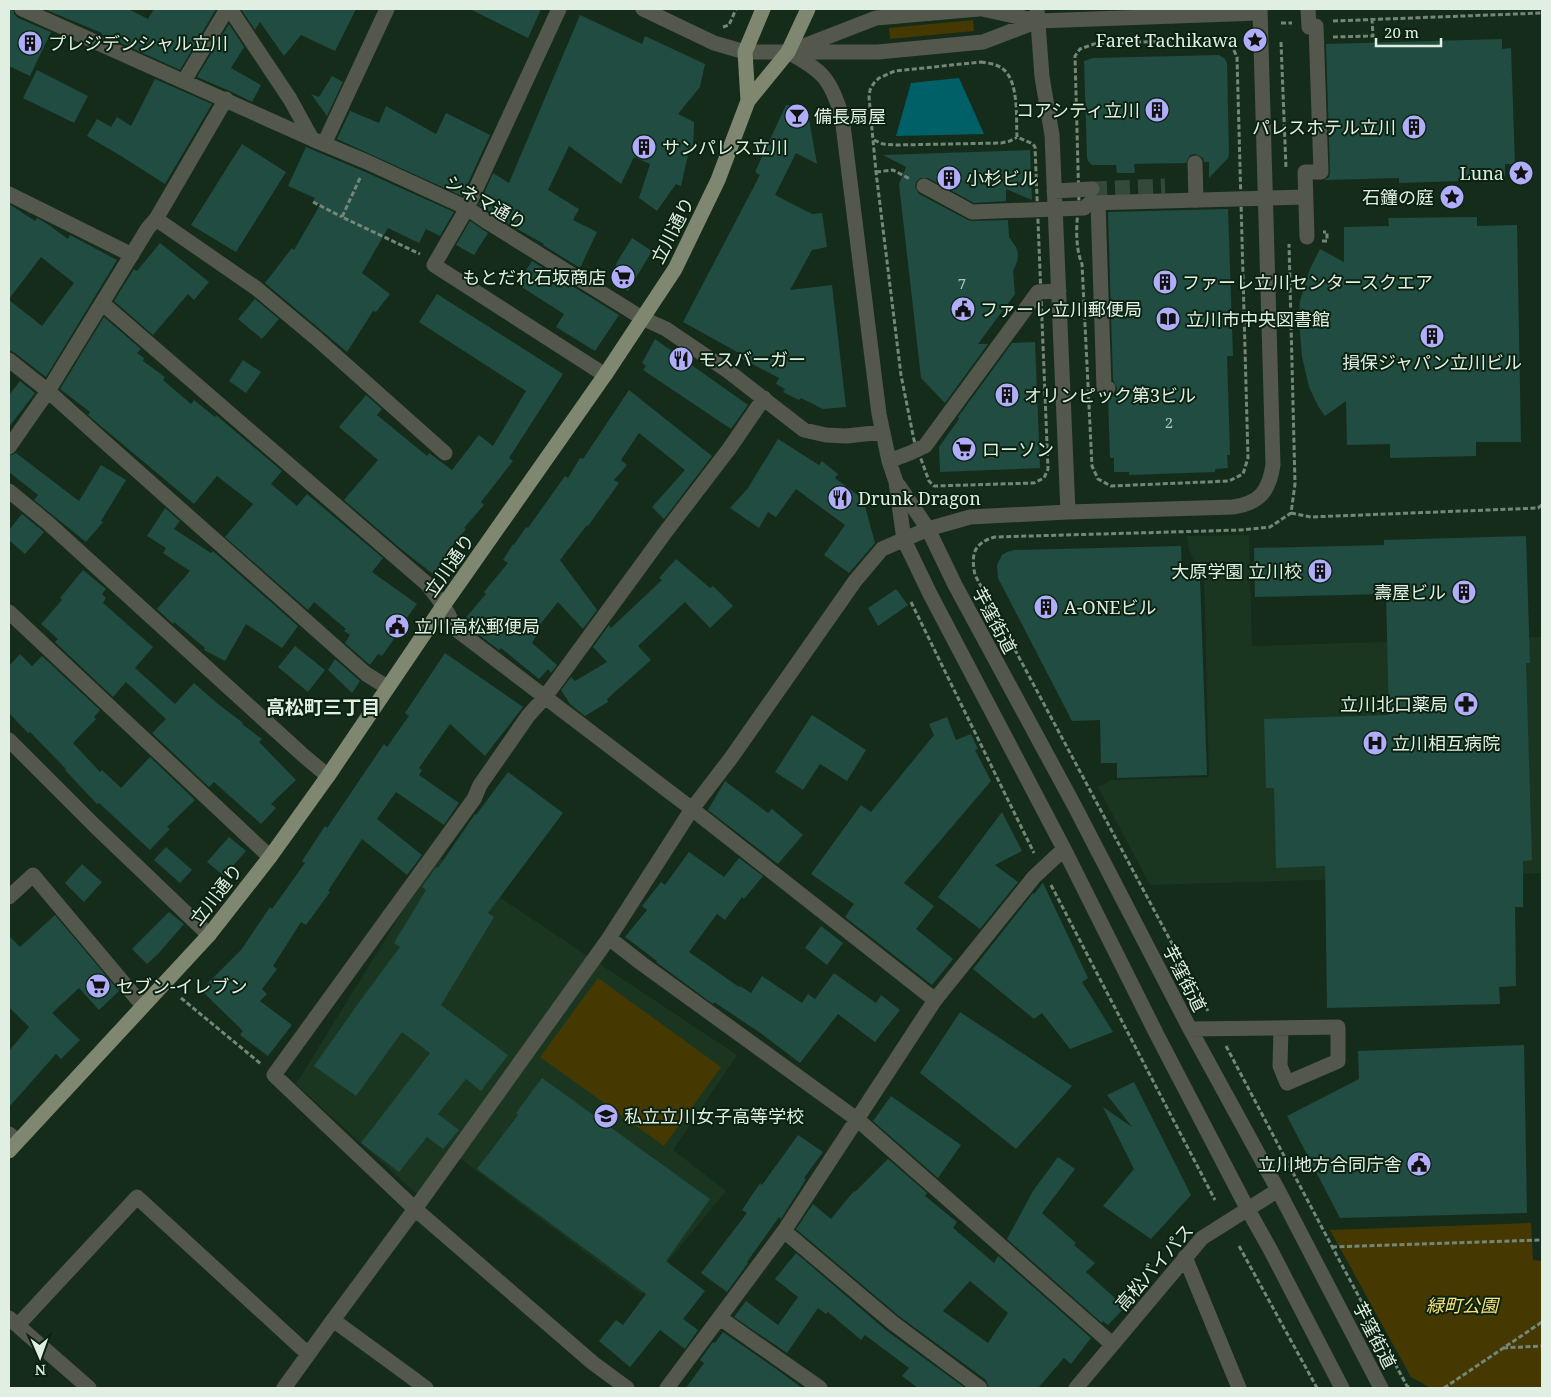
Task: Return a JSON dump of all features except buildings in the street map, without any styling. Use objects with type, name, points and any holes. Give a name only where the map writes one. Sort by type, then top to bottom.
[{"type":"main road","points":[[748,101],[745,52],[763,9]]},
{"type":"main road","points":[[748,101],[788,52],[808,9]]},
{"type":"main road","name":"立川通り","points":[[12,1142],[209,935],[270,857],[328,776],[443,606],[605,375],[675,269],[718,180],[748,101]]},
{"type":"street","name":"シネマ通り","points":[[22,9],[467,208],[642,318],[666,329],[764,398],[804,430],[826,436],[883,432]]},
{"type":"street","points":[[184,81],[229,9],[318,142],[387,9]]},
{"type":"street","points":[[559,9],[467,208],[434,265],[605,375]]},
{"type":"street","points":[[643,9],[714,43],[745,52],[878,52],[983,42],[1038,15]]},
{"type":"street","points":[[284,1388],[610,938],[692,809],[731,758],[855,581],[882,549],[928,529],[970,517],[1068,512],[1233,508],[1244,506],[1254,501],[1268,487],[1271,478],[1273,455],[1259,11],[1038,15],[980,9],[876,18],[788,52]]},
{"type":"street","points":[[1308,9],[1309,27],[1316,26],[1320,38],[1321,172],[1305,172],[1305,197],[1309,234]]},
{"type":"street","points":[[1038,15],[1042,78],[1052,135],[1068,512]]},
{"type":"street","points":[[788,52],[809,63],[825,78],[837,98],[842,116],[883,432],[896,482],[904,540],[936,607],[1064,849],[1157,1035],[1342,1388]]},
{"type":"street","points":[[9,447],[48,390],[148,228],[156,220],[226,100]]},
{"type":"street","points":[[1195,163],[1196,200]]},
{"type":"street","points":[[924,186],[972,212],[1094,202],[1196,200],[1218,203],[1305,197]]},
{"type":"street","points":[[1054,191],[1094,202]]},
{"type":"street","points":[[9,194],[132,255]]},
{"type":"street","points":[[1094,202],[1104,388],[1108,388]]},
{"type":"street","points":[[156,220],[256,288],[446,453]]},
{"type":"street","points":[[889,461],[925,446],[1038,292],[1059,291]]},
{"type":"street","points":[[102,303],[426,584],[443,606],[453,627],[692,809],[935,1000]]},
{"type":"street","points":[[9,360],[48,390],[105,443],[366,674],[388,687]]},
{"type":"street","points":[[627,1388],[593,1363],[415,1209],[274,1075],[474,799],[480,785],[528,716],[546,697],[664,534],[729,449],[764,398]]},
{"type":"street","name":"芋窪街道","points":[[896,482],[928,529],[955,585],[1074,805],[1190,1029],[1278,1190],[1381,1388]]},
{"type":"street","points":[[9,491],[48,523],[328,776]]},
{"type":"street","points":[[9,612],[270,857]]},
{"type":"street","points":[[9,740],[95,826],[209,935]]},
{"type":"street","points":[[667,1388],[784,1231],[935,1000],[1034,877],[1064,849]]},
{"type":"street","points":[[9,897],[34,875],[143,1006]]},
{"type":"street","points":[[610,938],[858,1120],[1112,1344]]},
{"type":"street","points":[[1190,1029],[1338,1027],[1338,1060],[1287,1082],[1280,1066],[1281,1028]]},
{"type":"street","name":"高松バイパス","points":[[1076,1388],[1202,1238],[1278,1190]]},
{"type":"street","points":[[89,1388],[13,1321],[137,1197],[308,1354]]},
{"type":"street","points":[[784,1231],[893,1323],[980,1388]]},
{"type":"street","points":[[1185,1257],[1239,1388]]},
{"type":"street","points":[[720,1318],[820,1388]]},
{"type":"street","points":[[332,1320],[426,1388]]},
{"type":"path","points":[[1324,21],[1542,14]]},
{"type":"path","points":[[1280,16],[1281,31]]},
{"type":"path","points":[[1320,38],[1373,36],[1372,19]]},
{"type":"path","points":[[1281,23],[1295,22]]},
{"type":"path","points":[[1216,39],[1231,44],[1237,57],[1248,448],[1248,458],[1243,474],[1229,481],[1111,486],[1098,479],[1092,466],[1082,264],[1079,256],[1077,227],[1094,202],[1074,64],[1075,56],[1080,49],[1094,44],[1216,39]]},
{"type":"path","points":[[1281,40],[1286,169]]},
{"type":"path","points":[[874,140],[883,144],[896,145],[1001,143],[1017,138],[1033,144],[1034,147],[1048,469],[1044,478],[1034,483],[934,486],[929,481],[908,417],[901,375],[876,172],[869,97],[870,90],[879,78],[895,71],[981,62],[992,63],[1003,69],[1011,78],[1014,87],[1017,138]]},
{"type":"path","points":[[342,217],[367,162]]},
{"type":"path","points":[[876,172],[893,170],[906,177]]},
{"type":"path","points":[[313,202],[426,256],[434,265]]},
{"type":"path","points":[[1289,243],[1295,484],[1291,513]]},
{"type":"path","points":[[1411,1388],[1408,1386],[1332,1247],[975,575],[973,562],[976,550],[984,540],[995,537],[1241,530],[1270,527],[1291,513],[1311,517],[1538,508],[1542,505]]},
{"type":"path","points":[[181,998],[274,1075]]},
{"type":"path","points":[[1196,1166],[1214,1200]]},
{"type":"path","points":[[1332,1247],[1542,1240]]},
{"type":"path","points":[[1239,1246],[1317,1388]]},
{"type":"path","points":[[1444,1388],[1542,1322]]},
{"type":"path","points":[[1503,1348],[1542,1346]]},
{"type":"shaded area","name":"立川相互病院","points":[[1249,535],[1252,646],[1541,637],[1542,873],[1150,885],[1098,787],[1112,780],[1209,777],[1204,572],[1194,561],[1189,550],[1187,536]]},
{"type":"shaded area","points":[[437,856],[737,1055],[673,1150],[726,1191],[641,1294],[450,1151],[417,1194],[296,1084]]},
{"type":"green space","points":[[973,20],[974,31],[890,39],[889,28]]},
{"type":"green space","points":[[598,978],[721,1067],[664,1146],[540,1057]]},
{"type":"green space","name":"緑町公園","points":[[1531,1223],[1533,1260],[1542,1261],[1542,1388],[1431,1388],[1411,1377],[1330,1230]]},
{"type":"water","points":[[959,78],[984,134],[896,136],[911,83]]},
{"type":"tunnel","points":[[1092,189],[1165,186]]},
{"type":"place","name":"Faret Tachikawa","points":[[1255,40]]},
{"type":"place","name":"プレジデンシャル立川","points":[[30,43]]},
{"type":"place","name":"コアシティ立川","points":[[1157,110]]},
{"type":"place","name":"備長扇屋","points":[[797,116]]},
{"type":"place","name":"パレスホテル立川","points":[[1414,127]]},
{"type":"place","name":"サンパレス立川","points":[[644,147]]},
{"type":"place","name":"Luna","points":[[1521,173]]},
{"type":"place","name":"小杉ビル","points":[[949,178]]},
{"type":"place","name":"石鐘の庭","points":[[1452,197]]},
{"type":"place","name":"もとだれ石坂商店","points":[[623,277]]},
{"type":"place","name":"ファーレ立川センタースクエア","points":[[1165,282]]},
{"type":"place","name":"ファーレ立川郵便局","points":[[963,309]]},
{"type":"place","name":"立川市中央図書館","points":[[1168,319]]},
{"type":"place","name":"損保ジャパン立川ビル","points":[[1432,336]]},
{"type":"place","name":"モスバーガー","points":[[681,359]]},
{"type":"place","name":"オリンピック第3ビル","points":[[1007,395]]},
{"type":"place","name":"ローソン","points":[[964,449]]},
{"type":"place","name":"Drunk Dragon","points":[[840,498]]},
{"type":"place","name":"大原学園 立川校","points":[[1320,571]]},
{"type":"place","name":"壽屋ビル","points":[[1464,592]]},
{"type":"place","name":"A-ONEビル","points":[[1046,607]]},
{"type":"place","name":"立川高松郵便局","points":[[397,626]]},
{"type":"place","name":"立川北口薬局","points":[[1466,704]]},
{"type":"place","name":"立川相互病院","points":[[1375,743]]},
{"type":"place","name":"セブン-イレブン","points":[[98,986]]},
{"type":"place","name":"私立立川女子高等学校","points":[[606,1116]]},
{"type":"place","name":"立川地方合同庁舎","points":[[1419,1164]]},
{"type":"district","name":"高松町三丁目","points":[[323,707]]}]
